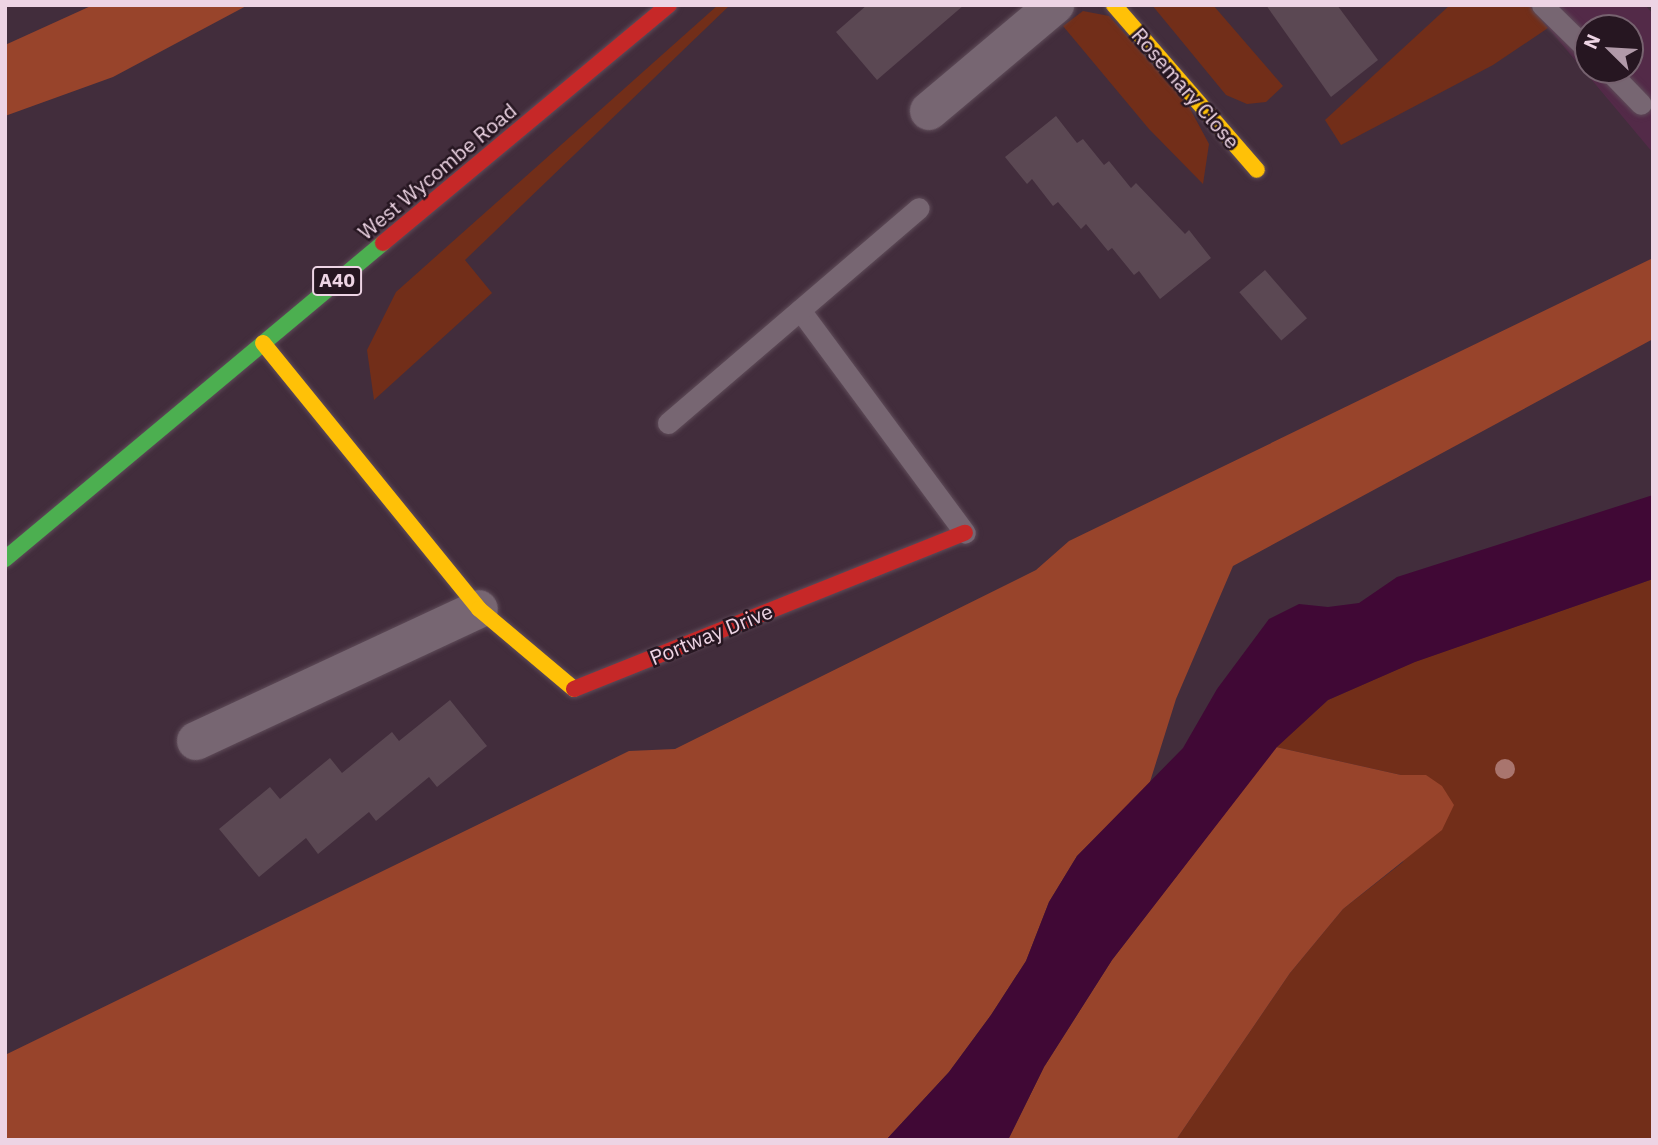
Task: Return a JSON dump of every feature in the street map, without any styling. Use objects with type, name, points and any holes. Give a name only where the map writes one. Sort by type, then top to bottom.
[{"type":"main road","name":"West Wycombe Road","points":[[5,558],[669,5]]},
{"type":"main road","name":"Rosemary Close","points":[[1114,5],[1257,170]]},
{"type":"main road","name":"Portway Drive","points":[[263,343],[479,609],[572,690],[965,533]]},
{"type":"street","points":[[929,111],[1055,5]]},
{"type":"street","points":[[196,741],[479,609]]},
{"type":"lane","points":[[1542,5],[1574,36]]},
{"type":"lane","points":[[1622,84],[1641,104]]},
{"type":"lane","points":[[668,423],[919,208]]},
{"type":"lane","points":[[800,310],[965,533]]},
{"type":"shaded area","points":[[93,5],[248,5],[113,77],[5,116],[5,45]]},
{"type":"shaded area","points":[[718,5],[730,5],[465,260],[492,293],[374,400],[367,350],[396,292]]},
{"type":"shaded area","points":[[1152,5],[1213,5],[1283,86],[1266,102],[1247,104],[1226,95]]},
{"type":"shaded area","points":[[1450,5],[1529,5],[1548,28],[1493,65],[1341,145],[1325,120]]},
{"type":"shaded area","points":[[1529,5],[1645,5],[1653,14],[1653,153],[1595,84],[1644,84],[1644,14],[1574,14],[1574,59]]},
{"type":"shaded area","points":[[1083,11],[1109,16],[1187,103],[1209,144],[1203,184],[1149,129],[1063,26]]},
{"type":"shaded area","points":[[1653,258],[1653,339],[1233,566],[1176,699],[1149,785],[1077,856],[1049,902],[1026,961],[991,1015],[949,1072],[886,1140],[5,1140],[5,1055],[629,751],[675,749],[1036,570],[1069,541]]},
{"type":"shaded area","points":[[1653,495],[1653,579],[1415,662],[1328,700],[1277,747],[1112,960],[1044,1067],[1008,1140],[886,1140],[949,1072],[991,1015],[1026,961],[1049,902],[1077,856],[1183,748],[1217,689],[1269,619],[1299,604],[1328,607],[1359,603],[1397,577]]},
{"type":"shaded area","points":[[1653,579],[1653,1140],[1176,1140],[1290,973],[1343,909],[1403,862],[1426,775],[1401,775],[1276,747],[1328,700],[1414,662]]},
{"type":"shaded area","points":[[1276,747],[1401,775],[1426,775],[1442,786],[1454,805],[1442,830],[1343,909],[1290,973],[1176,1140],[1008,1140],[1044,1067],[1112,960]]},
{"type":"building","points":[[867,5],[964,5],[877,80],[836,32]]},
{"type":"building","points":[[1266,5],[1337,5],[1378,60],[1331,97]]},
{"type":"building","points":[[1056,116],[1077,143],[1083,139],[1104,165],[1109,161],[1131,188],[1136,183],[1185,234],[1189,230],[1211,258],[1160,299],[1139,271],[1134,275],[1112,248],[1108,251],[1086,224],[1081,229],[1058,202],[1053,206],[1032,179],[1027,184],[1005,157]]},
{"type":"building","points":[[1265,270],[1307,318],[1281,341],[1239,292]]},
{"type":"building","points":[[450,700],[487,746],[437,787],[429,777],[376,821],[369,812],[318,854],[306,838],[259,877],[219,829],[270,787],[280,799],[330,758],[342,773],[392,732],[399,741]]},
{"type":"traffic: fast","points":[[5,559],[383,243]]},
{"type":"traffic: slow","points":[[1114,5],[1257,170]]},
{"type":"traffic: slow","points":[[263,343],[479,609],[574,689]]},
{"type":"traffic: jam","points":[[383,243],[669,5]]},
{"type":"traffic: jam","points":[[574,689],[965,533]]}]
